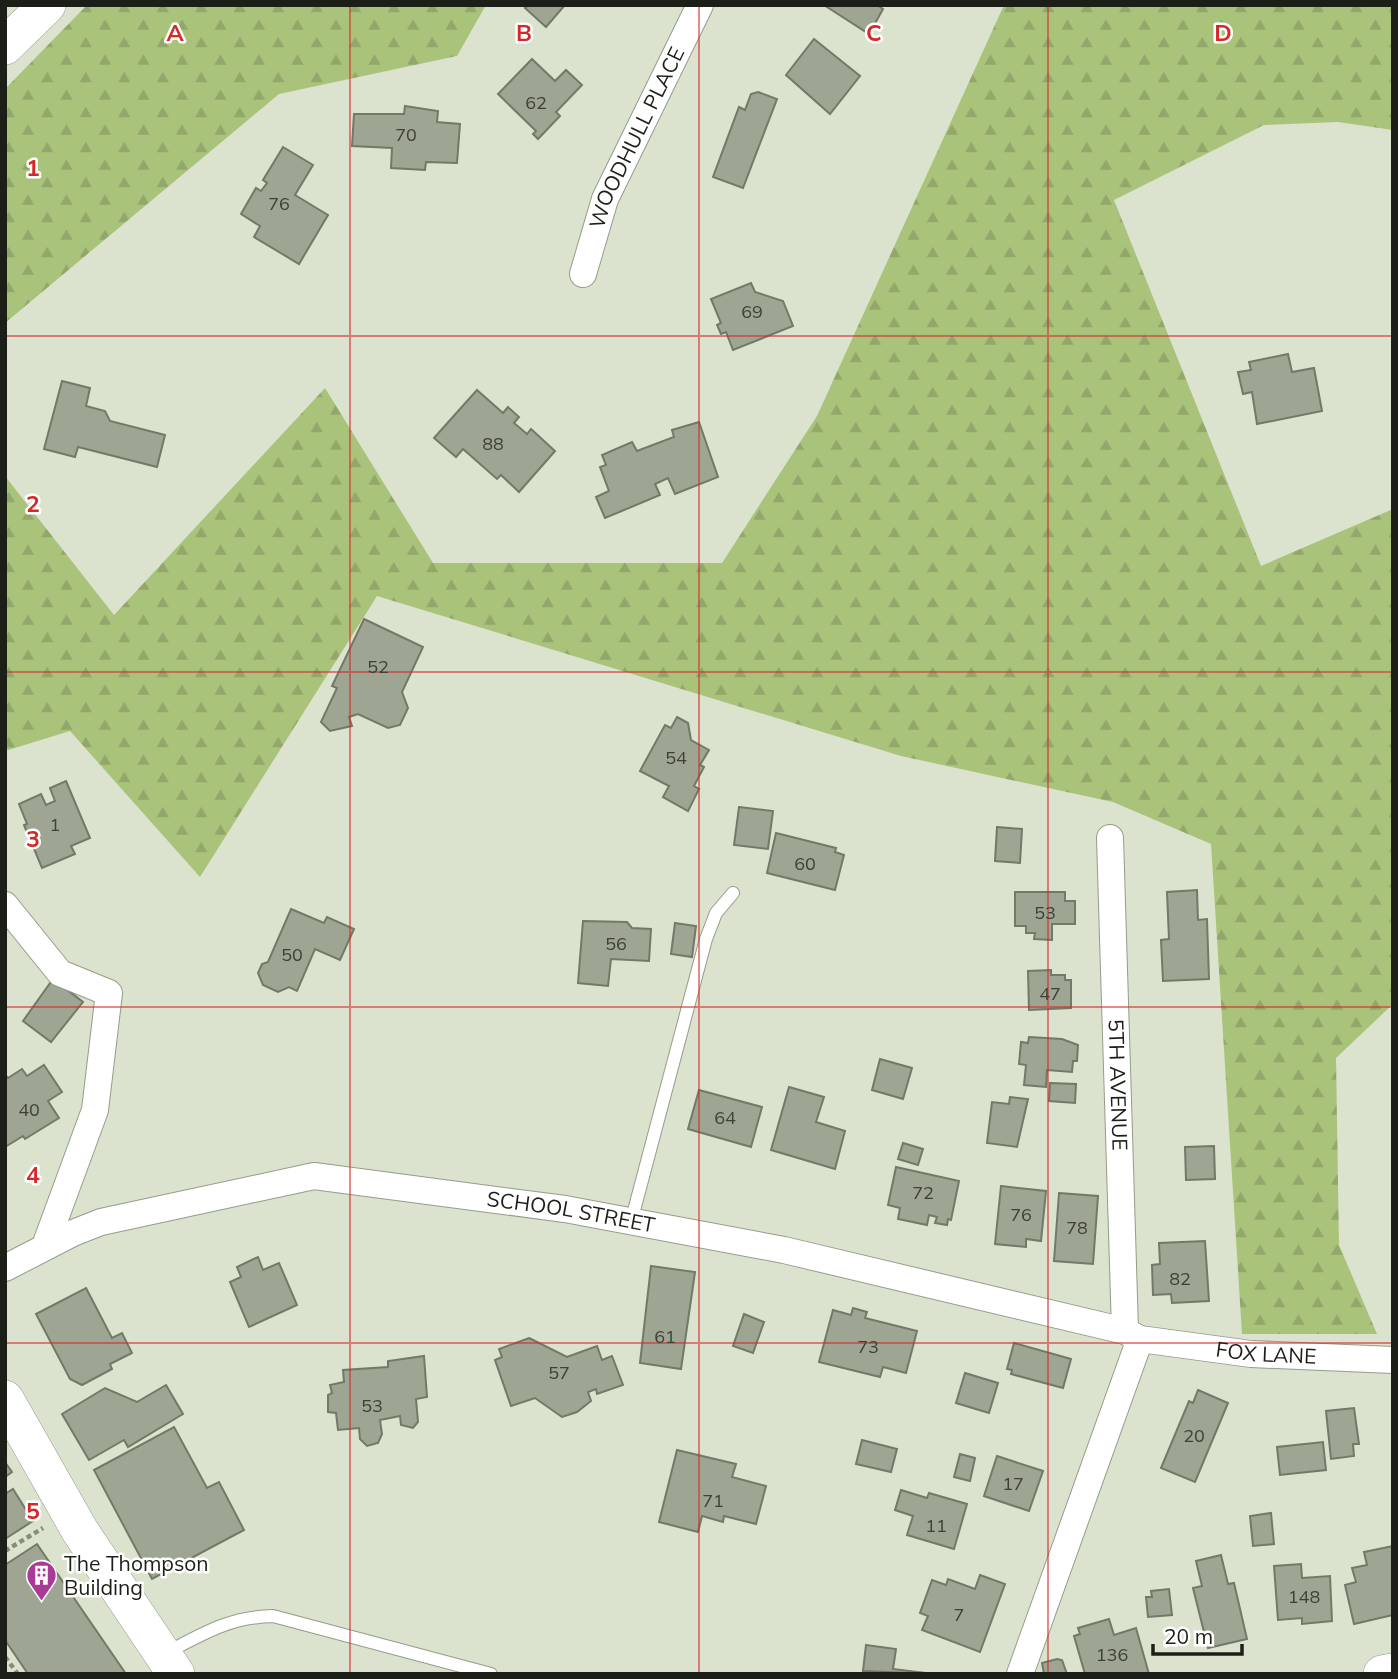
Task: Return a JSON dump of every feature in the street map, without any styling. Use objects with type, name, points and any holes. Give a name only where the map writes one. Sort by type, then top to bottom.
[{"type":"street","points":[[5,46],[47,5]]},
{"type":"street","name":"WOODHULL PLACE","points":[[583,274],[605,199],[701,5]]},
{"type":"street","name":"5TH AVENUE","points":[[1020,1674],[1132,1335],[1110,838]]},
{"type":"street","points":[[5,905],[60,973],[109,993],[95,1110],[45,1246]]},
{"type":"street","name":"SCHOOL STREET","points":[[5,1269],[45,1246],[101,1222],[314,1176],[565,1209],[802,1254],[1132,1335]]},
{"type":"street","name":"FOX LANE","points":[[1132,1335],[1251,1354],[1393,1360]]},
{"type":"street","points":[[5,1399],[80,1531],[169,1664]]},
{"type":"street","points":[[1382,1674],[1393,1672]]},
{"type":"lane","points":[[631,1222],[706,939],[716,913],[733,893]]},
{"type":"lane","points":[[169,1664],[213,1628],[243,1617],[273,1616],[491,1674]]},
{"type":"path","points":[[5,1551],[47,1525]]},
{"type":"path","points":[[5,1657],[18,1674]]},
{"type":"green space","points":[[87,5],[486,5],[457,56],[279,94],[5,323],[5,89]]},
{"type":"green space","points":[[1004,5],[1393,5],[1393,130],[1338,122],[1264,125],[1114,200],[1261,566],[1393,509],[1393,1004],[1336,1058],[1339,1245],[1377,1334],[1242,1334],[1211,844],[1113,802],[901,756],[377,596],[200,877],[70,731],[5,751],[5,476],[114,615],[325,388],[433,563],[722,563],[817,416]]},
{"type":"building","points":[[528,5],[565,5],[546,27],[525,8]]},
{"type":"building","points":[[824,5],[877,5],[883,9],[869,34]]},
{"type":"building","points":[[814,39],[860,76],[830,114],[786,75]]},
{"type":"building","points":[[532,59],[555,81],[566,70],[582,85],[556,112],[560,116],[538,139],[533,134],[536,131],[498,94]]},
{"type":"building","points":[[758,92],[777,99],[743,188],[713,177],[739,107],[745,110],[751,94]]},
{"type":"building","points":[[405,106],[438,111],[437,122],[460,124],[457,163],[426,162],[425,170],[391,168],[392,148],[352,146],[354,114],[404,114]]},
{"type":"building","points":[[283,147],[313,165],[295,195],[328,215],[299,264],[254,237],[260,226],[241,214],[256,188],[261,191],[267,183],[263,180]]},
{"type":"building","points":[[751,283],[755,292],[783,301],[793,326],[733,350],[726,332],[721,334],[717,325],[721,323],[711,299]]},
{"type":"building","points":[[1288,354],[1292,372],[1314,368],[1322,411],[1257,424],[1252,392],[1243,394],[1238,372],[1251,370],[1249,362]]},
{"type":"building","points":[[62,381],[90,388],[86,406],[105,411],[110,421],[165,435],[157,467],[78,447],[75,457],[44,449]]},
{"type":"building","points":[[477,390],[503,413],[508,407],[519,417],[514,423],[527,434],[531,429],[555,451],[519,492],[501,475],[497,479],[463,449],[456,457],[434,438]]},
{"type":"building","points":[[699,422],[718,477],[675,494],[668,478],[655,484],[660,495],[605,518],[596,497],[609,491],[600,467],[606,465],[602,455],[632,442],[637,451],[674,437],[672,430]]},
{"type":"building","points":[[364,619],[423,647],[402,692],[408,708],[400,725],[388,728],[358,714],[349,717],[352,726],[330,731],[321,722],[337,688],[332,686]]},
{"type":"building","points":[[677,717],[688,723],[691,740],[709,750],[700,765],[704,767],[694,786],[699,789],[688,811],[663,797],[669,786],[640,771],[665,725],[671,728]]},
{"type":"building","points":[[66,781],[90,838],[71,846],[75,854],[42,868],[24,825],[27,824],[19,804],[41,794],[46,805],[55,801],[50,788]]},
{"type":"building","points":[[739,807],[773,811],[768,849],[734,845]]},
{"type":"building","points":[[997,827],[1022,829],[1020,863],[995,861]]},
{"type":"building","points":[[776,833],[836,848],[835,852],[844,855],[835,890],[767,873]]},
{"type":"building","points":[[1197,890],[1198,920],[1207,919],[1209,979],[1163,981],[1161,940],[1169,939],[1167,892]]},
{"type":"building","points":[[1015,892],[1065,892],[1065,901],[1075,901],[1075,924],[1052,924],[1052,940],[1034,939],[1035,933],[1026,933],[1026,926],[1015,926]]},
{"type":"building","points":[[291,909],[324,923],[327,917],[354,929],[340,960],[315,949],[297,991],[289,987],[278,992],[263,985],[258,973],[262,964],[268,962]]},
{"type":"building","points":[[583,921],[627,922],[632,928],[651,929],[649,961],[611,959],[608,986],[578,983]]},
{"type":"building","points":[[675,923],[696,926],[692,957],[671,954]]},
{"type":"building","points":[[1051,970],[1051,975],[1065,975],[1065,980],[1071,980],[1071,1008],[1029,1010],[1028,971]]},
{"type":"building","points":[[53,979],[83,1002],[51,1042],[23,1021]]},
{"type":"building","points":[[1029,1037],[1062,1039],[1078,1045],[1077,1061],[1073,1061],[1072,1072],[1047,1070],[1046,1087],[1024,1085],[1026,1065],[1019,1064],[1021,1042],[1028,1043]]},
{"type":"building","points":[[880,1059],[912,1068],[903,1099],[872,1090]]},
{"type":"building","points":[[44,1065],[62,1092],[48,1101],[59,1118],[25,1139],[23,1136],[5,1147],[5,1075],[8,1078],[22,1069],[27,1076]]},
{"type":"building","points":[[1050,1083],[1076,1084],[1075,1103],[1049,1101]]},
{"type":"building","points":[[789,1087],[824,1097],[816,1122],[845,1131],[835,1169],[771,1150]]},
{"type":"building","points":[[699,1090],[762,1107],[751,1147],[688,1129]]},
{"type":"building","points":[[1010,1097],[1028,1099],[1017,1147],[987,1143],[992,1102],[1009,1104]]},
{"type":"building","points":[[903,1143],[923,1149],[918,1165],[898,1159]]},
{"type":"building","points":[[1214,1146],[1215,1179],[1186,1180],[1185,1147]]},
{"type":"building","points":[[896,1167],[959,1181],[951,1220],[948,1219],[947,1225],[935,1223],[937,1217],[929,1215],[927,1225],[898,1219],[900,1208],[888,1205]]},
{"type":"building","points":[[1001,1186],[1046,1191],[1041,1241],[1026,1239],[1026,1247],[995,1244]]},
{"type":"building","points":[[1059,1193],[1098,1196],[1093,1264],[1054,1261]]},
{"type":"building","points":[[1205,1241],[1209,1301],[1172,1303],[1171,1294],[1153,1295],[1152,1265],[1160,1264],[1159,1243]]},
{"type":"building","points":[[258,1257],[263,1270],[279,1263],[297,1305],[249,1327],[230,1282],[241,1277],[237,1267]]},
{"type":"building","points":[[651,1266],[695,1272],[681,1369],[640,1363]]},
{"type":"building","points":[[86,1288],[112,1338],[122,1333],[132,1353],[110,1364],[112,1369],[82,1385],[70,1379],[36,1314]]},
{"type":"building","points":[[853,1308],[867,1312],[865,1318],[917,1331],[906,1373],[883,1367],[880,1377],[819,1362],[833,1310],[851,1315]]},
{"type":"building","points":[[744,1314],[764,1322],[753,1353],[733,1346]]},
{"type":"building","points":[[529,1338],[567,1357],[597,1346],[602,1360],[612,1356],[623,1385],[597,1394],[596,1389],[588,1392],[591,1401],[577,1412],[562,1417],[535,1398],[511,1406],[495,1360],[502,1357],[499,1349]]},
{"type":"building","points":[[1014,1343],[1071,1359],[1063,1388],[1011,1374],[1012,1370],[1007,1369]]},
{"type":"building","points":[[424,1356],[427,1397],[416,1399],[418,1422],[413,1428],[401,1425],[400,1416],[380,1420],[382,1434],[378,1443],[367,1446],[360,1439],[359,1428],[338,1430],[336,1413],[328,1412],[328,1395],[332,1393],[330,1385],[344,1382],[343,1370],[388,1367],[388,1361]]},
{"type":"building","points":[[965,1373],[998,1383],[989,1413],[956,1403]]},
{"type":"building","points":[[166,1385],[183,1414],[128,1447],[124,1440],[89,1460],[62,1414],[105,1388],[137,1402]]},
{"type":"building","points":[[1198,1390],[1228,1403],[1195,1482],[1161,1468],[1189,1401],[1193,1403]]},
{"type":"building","points":[[1354,1408],[1359,1444],[1353,1444],[1354,1456],[1331,1459],[1326,1411]]},
{"type":"building","points":[[174,1427],[207,1488],[219,1482],[244,1530],[152,1579],[94,1470]]},
{"type":"building","points":[[862,1440],[897,1449],[891,1472],[856,1464]]},
{"type":"building","points":[[1323,1442],[1326,1470],[1280,1475],[1277,1447]]},
{"type":"building","points":[[677,1450],[736,1464],[732,1477],[766,1486],[756,1524],[724,1516],[723,1522],[702,1516],[698,1532],[659,1522]]},
{"type":"building","points":[[960,1454],[975,1458],[970,1481],[954,1477]]},
{"type":"building","points":[[997,1456],[1043,1471],[1029,1511],[984,1496]]},
{"type":"building","points":[[5,1462],[12,1472],[5,1477]]},
{"type":"building","points":[[13,1489],[33,1521],[5,1539],[5,1494]]},
{"type":"building","points":[[901,1490],[927,1498],[929,1493],[967,1504],[954,1549],[907,1535],[913,1516],[895,1510]]},
{"type":"building","points":[[1271,1513],[1274,1544],[1253,1546],[1250,1516]]},
{"type":"building","name":"The Thompson Building","points":[[37,1544],[126,1674],[28,1674],[5,1640],[5,1565]]},
{"type":"building","points":[[1393,1546],[1393,1615],[1354,1624],[1345,1585],[1356,1582],[1352,1568],[1367,1565],[1364,1552]]},
{"type":"building","points":[[1221,1555],[1228,1584],[1234,1583],[1247,1639],[1208,1648],[1193,1588],[1202,1586],[1196,1561]]},
{"type":"building","points":[[1301,1564],[1302,1578],[1330,1576],[1332,1621],[1302,1624],[1302,1618],[1278,1620],[1274,1566]]},
{"type":"building","points":[[980,1575],[1005,1584],[980,1652],[922,1630],[928,1616],[920,1613],[932,1580],[946,1585],[948,1579],[975,1589]]},
{"type":"building","points":[[1169,1589],[1172,1615],[1148,1617],[1146,1597],[1152,1597],[1151,1591]]},
{"type":"building","points":[[1109,1619],[1114,1635],[1136,1628],[1149,1674],[1085,1674],[1074,1636],[1080,1634],[1078,1628]]},
{"type":"building","points":[[866,1645],[896,1649],[893,1669],[934,1674],[863,1671]]},
{"type":"building","points":[[1062,1660],[1067,1674],[1044,1674],[1042,1663]]},
{"type":"place","name":"The Thompson Building","points":[[41,1603]]}]
